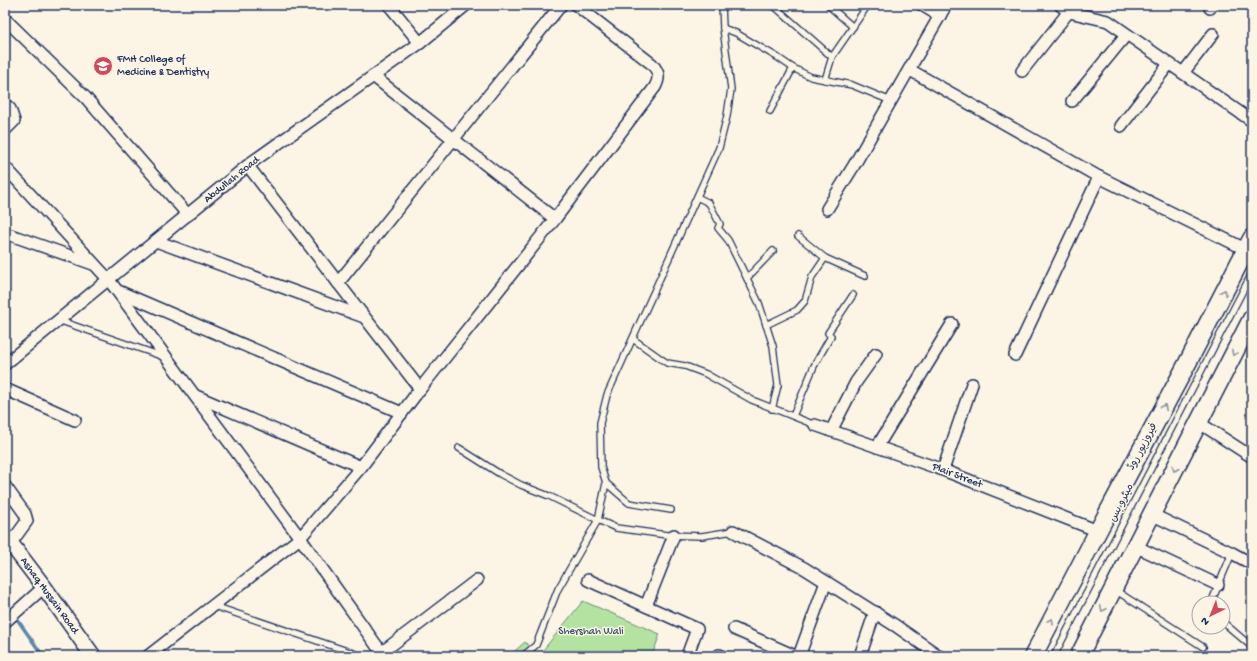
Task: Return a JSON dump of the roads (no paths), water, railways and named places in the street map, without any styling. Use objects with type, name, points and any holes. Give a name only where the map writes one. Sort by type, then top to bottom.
[{"type":"main road","name":"فیروزپور روڈ","points":[[1033,656],[1249,244]]},
{"type":"main road","points":[[1078,656],[1252,318]]},
{"type":"main road","name":"Ashaq Hussain Road","points":[[8,539],[93,656]]},
{"type":"street","points":[[389,5],[420,43]]},
{"type":"street","name":"Abdullah Road","points":[[5,364],[248,166],[420,43],[466,5]]},
{"type":"street","points":[[338,283],[561,5]]},
{"type":"street","points":[[148,656],[300,538],[361,467],[420,389],[555,219],[655,88],[658,80],[658,71],[652,64],[576,5]]},
{"type":"street","points":[[922,5],[940,16]]},
{"type":"street","points":[[827,209],[910,70],[946,5]]},
{"type":"street","points":[[1060,5],[1108,21],[1126,35],[1252,121]]},
{"type":"street","points":[[1022,71],[1071,9]]},
{"type":"street","points":[[5,19],[86,98],[188,215]]},
{"type":"street","points":[[1183,74],[1214,34]]},
{"type":"street","points":[[1072,101],[1126,35]]},
{"type":"street","points":[[1121,126],[1169,64]]},
{"type":"street","points":[[910,70],[1099,178],[1249,244]]},
{"type":"street","points":[[373,76],[555,219]]},
{"type":"street","points":[[5,104],[10,108],[14,121],[5,130]]},
{"type":"street","points":[[248,166],[420,389]]},
{"type":"street","points":[[5,167],[109,280],[300,538],[383,654],[477,580]]},
{"type":"street","points":[[1015,355],[1099,178]]},
{"type":"street","points":[[5,233],[94,264]]},
{"type":"street","points":[[156,241],[365,317]]},
{"type":"street","points":[[116,291],[402,413]]},
{"type":"street","points":[[877,448],[952,324]]},
{"type":"street","points":[[831,431],[856,382],[876,354]]},
{"type":"street","points":[[943,470],[972,384]]},
{"type":"street","points":[[5,389],[75,420]]},
{"type":"street","points":[[194,396],[361,467]]},
{"type":"street","points":[[1198,422],[1252,457]]},
{"type":"street","name":"Plair Street","points":[[814,425],[943,470],[1098,530]]},
{"type":"street","points":[[5,486],[25,514],[27,520],[8,539]]},
{"type":"street","points":[[1151,514],[1252,564]]},
{"type":"street","points":[[733,531],[804,568],[875,612],[939,656]]},
{"type":"street","points":[[646,606],[674,535]]},
{"type":"street","points":[[1135,546],[1218,585]]},
{"type":"street","points":[[588,580],[697,629],[687,656]]},
{"type":"street","points":[[799,656],[826,582]]},
{"type":"street","points":[[5,622],[44,587]]},
{"type":"street","points":[[860,656],[875,612]]},
{"type":"street","points":[[734,629],[795,656]]},
{"type":"street","points":[[919,656],[924,645]]},
{"type":"lane","points":[[523,656],[536,645],[558,589],[598,520],[606,483],[601,467],[600,423],[607,395],[719,148],[727,116],[731,89],[722,28],[722,5]]},
{"type":"lane","points":[[773,5],[832,56]]},
{"type":"lane","points":[[828,5],[853,27]]},
{"type":"lane","points":[[825,80],[832,56],[868,5]]},
{"type":"lane","points":[[722,28],[736,33],[793,68],[811,77],[852,85],[891,102]]},
{"type":"lane","points":[[770,111],[793,68]]},
{"type":"lane","points":[[697,197],[709,203],[720,224],[718,228],[728,240],[759,304],[773,346],[778,385],[772,409]]},
{"type":"lane","points":[[798,236],[825,258],[865,276]]},
{"type":"lane","points":[[746,278],[773,251]]},
{"type":"lane","points":[[766,325],[797,310],[804,301],[812,277],[825,258]]},
{"type":"lane","name":"میٹرو بس","points":[[1054,656],[1252,273]]},
{"type":"lane","points":[[793,416],[814,366],[831,336],[828,334],[853,295]]},
{"type":"lane","points":[[58,320],[166,358]]},
{"type":"lane","points":[[633,338],[667,363],[685,366],[706,374],[752,400],[814,425]]},
{"type":"lane","points":[[459,448],[507,477],[616,528],[674,535],[702,536],[733,531]]},
{"type":"lane","points":[[606,483],[629,502],[671,510]]},
{"type":"lane","points":[[1214,595],[1232,553]]},
{"type":"lane","points":[[1113,589],[1203,647]]},
{"type":"lane","points":[[214,606],[362,656]]},
{"type":"lane","points":[[1231,629],[1252,647]]},
{"type":"waterway","points":[[5,602],[43,656]]},
{"type":"place","name":"FMH College of Medicine & Dentistry","points":[[103,66]]},
{"type":"park label","name":"Shershah Wali","points":[[591,632]]}]
